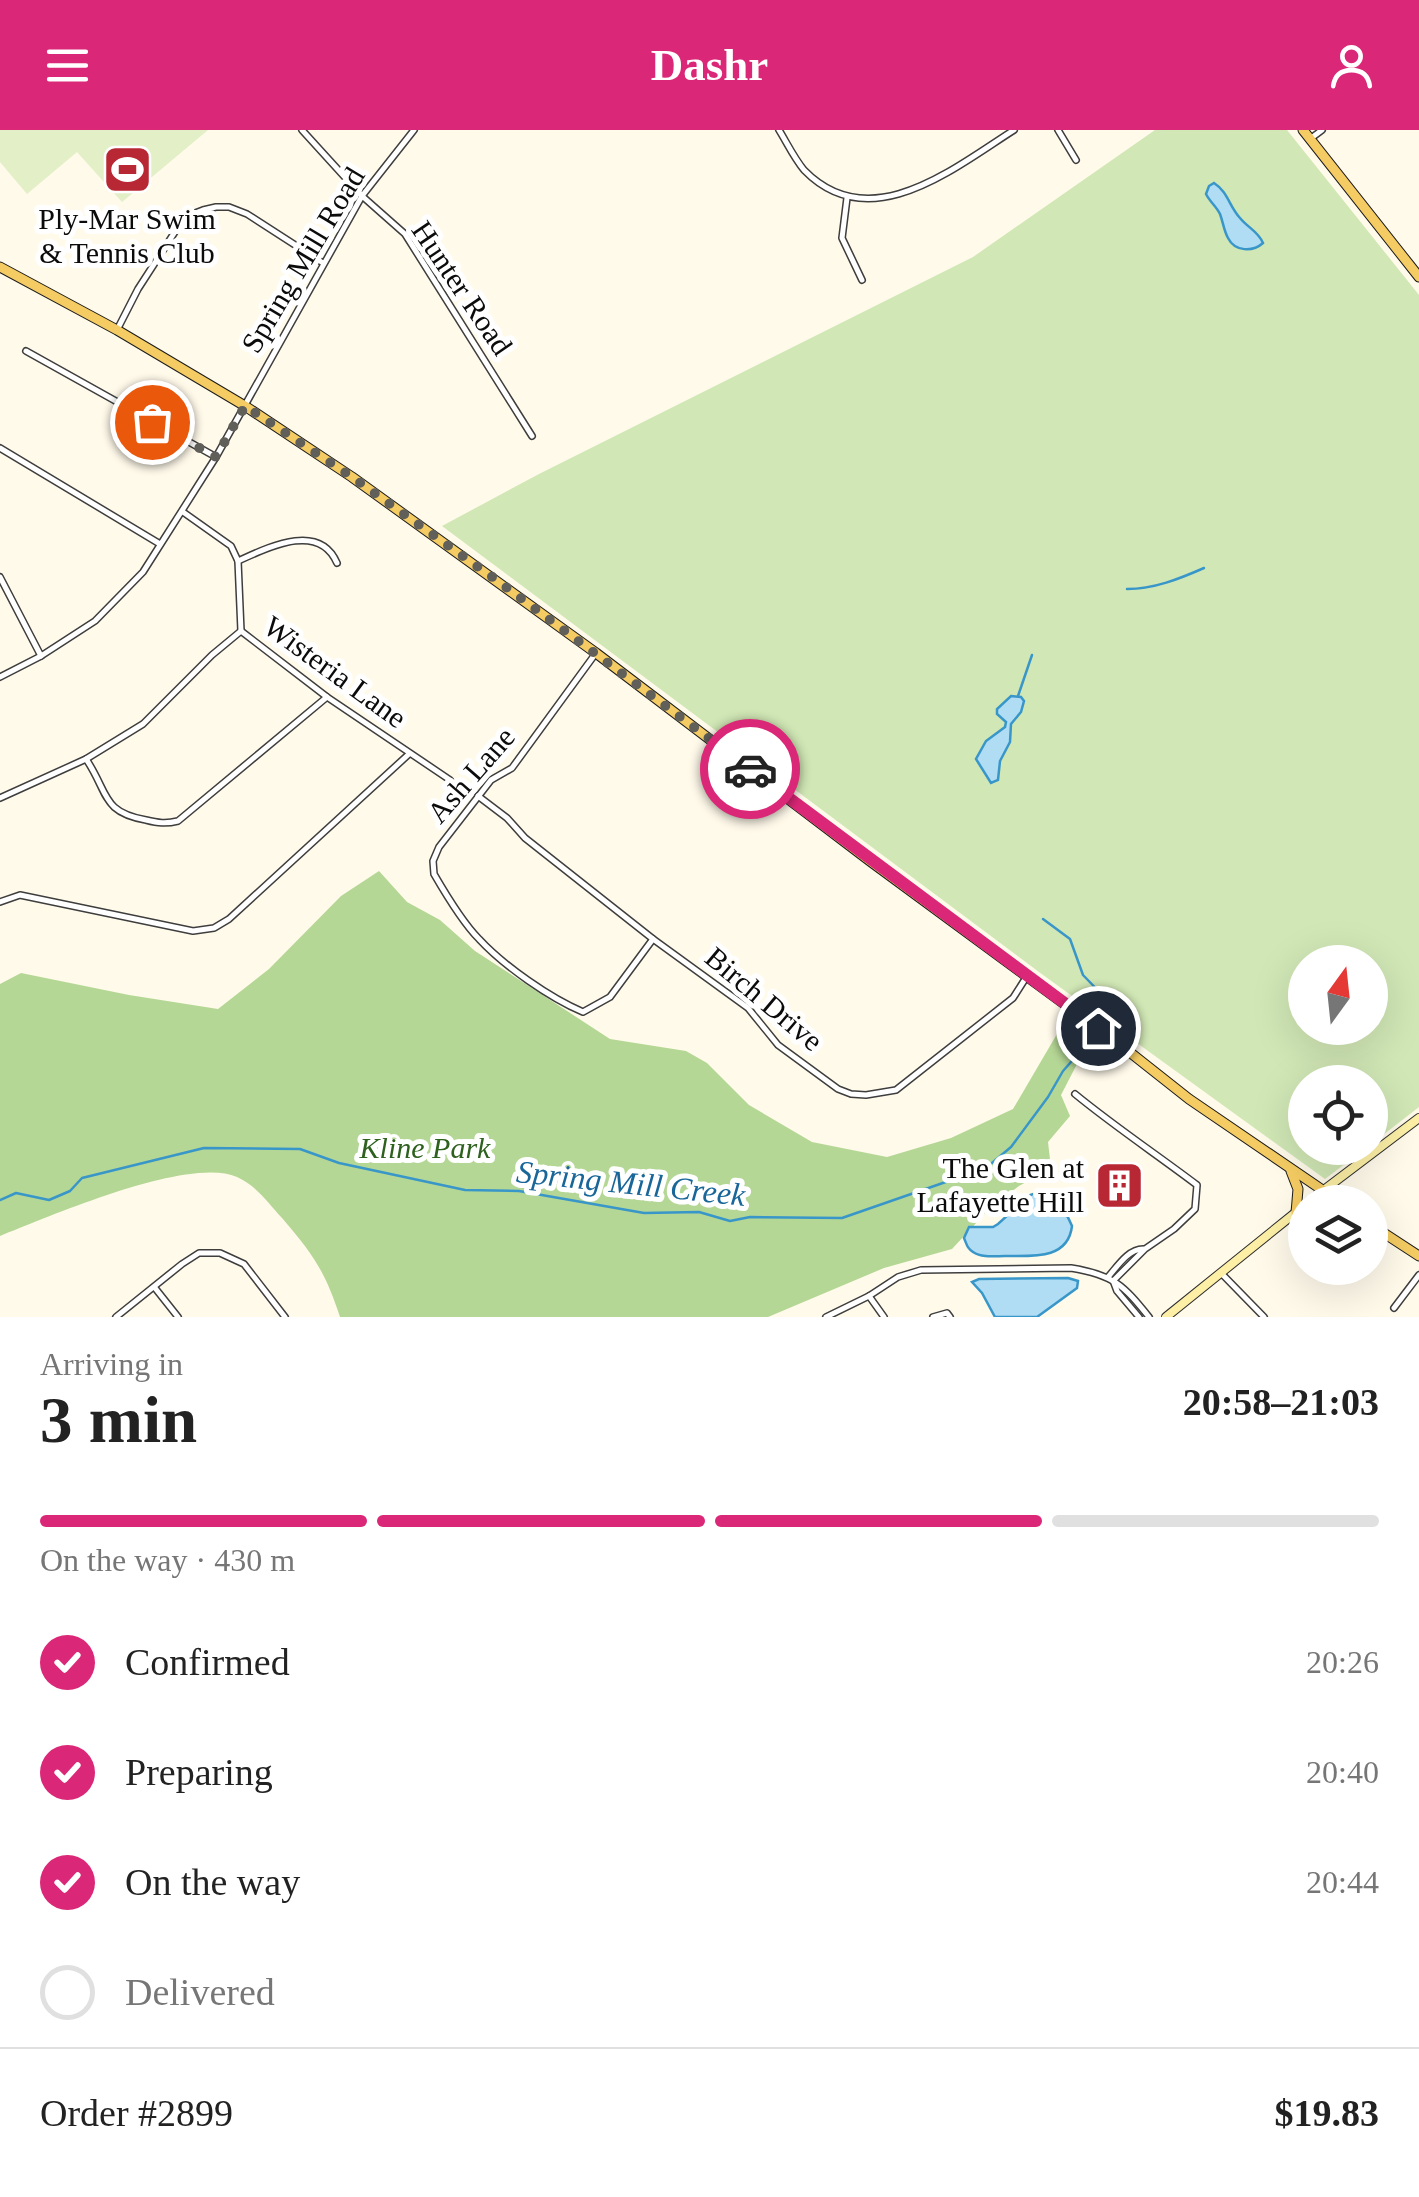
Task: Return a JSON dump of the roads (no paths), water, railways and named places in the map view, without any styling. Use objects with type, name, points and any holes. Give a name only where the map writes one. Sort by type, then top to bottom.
[{"type":"main road","points":[[1307,133],[1419,278]]},
{"type":"main road","points":[[0,267],[245,406],[360,482],[596,652],[1189,1100],[1315,1185]]},
{"type":"main road","points":[[1329,1185],[1419,1118]]},
{"type":"main road","points":[[1290,1168],[1296,1185]]},
{"type":"main road","points":[[1166,1317],[1288,1219]]},
{"type":"main road","points":[[1388,1236],[1419,1256]]},
{"type":"street","name":"Hunter Road","points":[[302,130],[362,196],[405,234],[532,436]]},
{"type":"street","name":"Spring Mill Road","points":[[0,677],[69,640],[109,608],[143,572],[216,457],[362,196],[414,130]]},
{"type":"street","points":[[779,130],[806,172],[846,198],[908,193],[1014,130]]},
{"type":"street","points":[[1058,130],[1076,160]]},
{"type":"street","points":[[1307,133],[1322,130]]},
{"type":"street","points":[[846,198],[842,238],[862,280]]},
{"type":"street","points":[[117,330],[180,224],[204,210],[229,207],[246,214],[323,263]]},
{"type":"street","points":[[26,351],[216,457]]},
{"type":"street","points":[[0,448],[162,545]]},
{"type":"street","points":[[183,512],[231,546],[238,561],[241,631]]},
{"type":"street","points":[[238,561],[290,540],[318,544],[333,553],[337,563]]},
{"type":"street","points":[[0,578],[42,656]]},
{"type":"street","name":"Wisteria Lane","points":[[0,798],[86,760],[143,724],[241,631],[327,696],[450,780]]},
{"type":"street","name":"Ash Lane","points":[[596,652],[512,768],[491,780],[439,847],[433,861],[434,874],[476,937],[562,1003],[583,1012],[610,997],[653,939]]},
{"type":"street","points":[[86,760],[116,812],[166,824],[178,821],[327,696]]},
{"type":"street","points":[[0,902],[20,895],[193,931],[214,928],[409,754]]},
{"type":"street","name":"Birch Drive","points":[[478,796],[653,939],[748,1008],[778,1044],[851,1094],[896,1090],[1013,998],[1027,976]]},
{"type":"street","points":[[1074,1094],[1197,1185],[1194,1209],[1110,1279]]},
{"type":"street","points":[[1110,1279],[1125,1258],[1136,1249],[1145,1249]]},
{"type":"street","points":[[116,1317],[182,1264],[199,1254],[220,1253],[244,1264],[284,1317]]},
{"type":"street","points":[[1125,1258],[1132,1263]]},
{"type":"street","points":[[826,1317],[898,1277],[921,1270],[1071,1268],[1091,1271],[1124,1286],[1149,1317]]},
{"type":"street","points":[[1222,1274],[1264,1317]]},
{"type":"street","points":[[1394,1308],[1419,1276]]},
{"type":"street","points":[[1110,1279],[1139,1317]]},
{"type":"street","points":[[155,1287],[178,1317]]},
{"type":"street","points":[[869,1296],[884,1317]]},
{"type":"street","points":[[933,1317],[947,1313],[950,1317]]},
{"type":"water","points":[[1214,183],[1263,243],[1244,249],[1231,243],[1220,214],[1206,194]]},
{"type":"water","points":[[1011,696],[1024,701],[1011,724],[1010,742],[1000,761],[998,780],[991,783],[976,759],[986,741],[1005,727],[997,709]]},
{"type":"water","points":[[1042,1191],[1057,1201],[1072,1226],[1064,1245],[1047,1254],[1026,1256],[984,1256],[968,1248],[964,1238],[969,1227],[993,1227],[1030,1195]]},
{"type":"water","points":[[979,1279],[1078,1281],[1077,1288],[1037,1317],[995,1317],[972,1282]]},
{"type":"waterway","name":"Spring Mill Creek","points":[[1127,589],[1157,585],[1204,568]]},
{"type":"waterway","name":"Spring Mill Creek","points":[[1018,696],[1032,655]]},
{"type":"waterway","name":"Spring Mill Creek","points":[[1043,919],[1070,939],[1083,975],[1110,1003],[1107,1016]]},
{"type":"waterway","name":"Spring Mill Creek","points":[[0,1200],[16,1193],[49,1200],[70,1191],[82,1178],[204,1148],[300,1149],[339,1163],[465,1190],[519,1191],[644,1213],[699,1212],[730,1221],[750,1217],[842,1218],[986,1168],[1011,1147],[1063,1071],[1087,1044]]},
{"type":"place","name":"Ply-Mar Swim & Tennis Club","points":[[127,170]]},
{"type":"place","name":"The Glen at Lafayette Hill","points":[[1119,1185]]},
{"type":"park label","name":"Kline Park","points":[[425,1148]]}]
